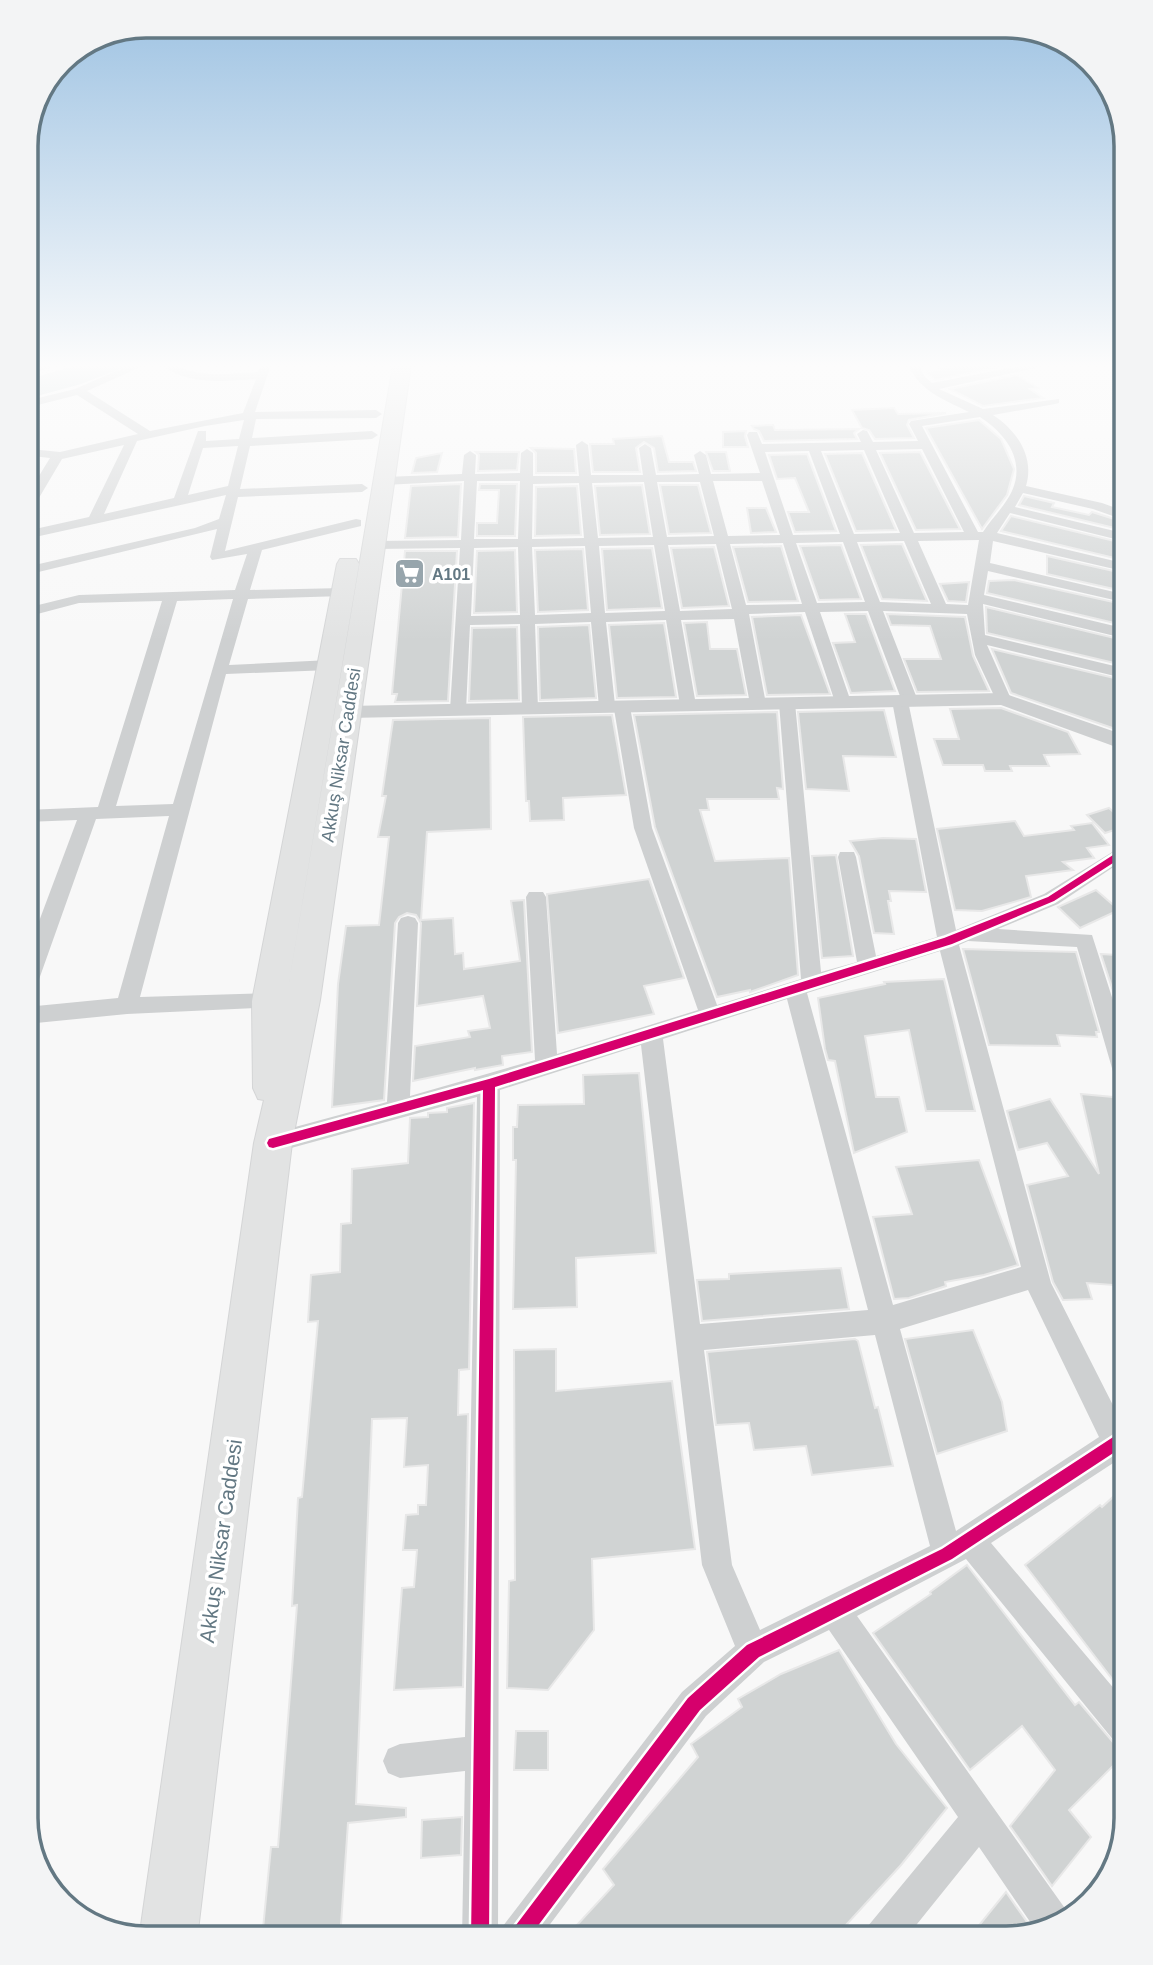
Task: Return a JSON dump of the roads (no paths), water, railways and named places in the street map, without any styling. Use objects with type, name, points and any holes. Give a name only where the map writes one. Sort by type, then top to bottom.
[{"type":"main road","name":"Akkuş Niksar Caddesi","points":[[170,1926],[273,1143],[303,1000],[374,545],[373,457]]},
{"type":"main road","name":"Akkuş Niksar Caddesi","points":[[273,1143],[269,1001],[356,523],[373,484],[380,457]]},
{"type":"street","points":[[39,462],[58,457]]},
{"type":"street","points":[[39,488],[58,457]]},
{"type":"street","points":[[94,520],[124,457]]},
{"type":"street","points":[[179,502],[194,457]]},
{"type":"street","points":[[241,457],[216,557],[356,523]]},
{"type":"street","points":[[458,710],[470,457]]},
{"type":"street","points":[[527,457],[525,542],[530,709]]},
{"type":"street","points":[[583,457],[599,618],[615,707],[643,828],[710,1015]]},
{"type":"street","points":[[646,457],[688,705]]},
{"type":"street","points":[[700,457],[740,612],[758,704]]},
{"type":"street","points":[[760,457],[843,702]]},
{"type":"street","points":[[818,457],[874,606],[905,701],[955,938],[1039,1286],[1114,1424]]},
{"type":"street","points":[[874,457],[940,607]]},
{"type":"street","points":[[933,457],[980,536],[982,565],[976,604],[978,638],[1003,699]]},
{"type":"street","points":[[980,536],[1009,509],[1020,488],[1020,457]]},
{"type":"street","points":[[39,532],[233,491],[469,477],[767,477]]},
{"type":"street","points":[[1020,488],[1114,512]]},
{"type":"street","points":[[1009,509],[1114,535]]},
{"type":"street","points":[[39,568],[200,531],[225,522]]},
{"type":"street","points":[[374,545],[980,536],[1000,537],[1114,565]]},
{"type":"street","points":[[127,1006],[218,670],[255,549]]},
{"type":"street","points":[[982,565],[1114,597]]},
{"type":"street","points":[[39,610],[79,599],[344,592]]},
{"type":"street","points":[[39,955],[97,813],[171,597]]},
{"type":"street","points":[[463,621],[673,616],[810,607],[940,607],[976,604],[1114,631]]},
{"type":"street","points":[[978,638],[1114,671]]},
{"type":"street","points":[[218,670],[330,665]]},
{"type":"street","points":[[348,712],[1003,699],[1114,739]]},
{"type":"street","points":[[787,703],[804,986],[884,1321],[958,1547],[1114,1717]]},
{"type":"street","points":[[39,815],[181,810]]},
{"type":"street","points":[[847,857],[868,965]]},
{"type":"street","points":[[273,1143],[489,1084],[955,938],[1051,900],[1114,858]]},
{"type":"street","points":[[536,897],[547,1066]]},
{"type":"street","points":[[398,1109],[408,923]]},
{"type":"street","points":[[955,938],[1085,940],[1114,1038]]},
{"type":"street","points":[[38,1015],[127,1006],[269,1001]]},
{"type":"street","points":[[651,1034],[717,1565],[753,1651]]},
{"type":"street","points":[[480,1926],[489,1084]]},
{"type":"street","points":[[689,1338],[884,1321],[1036,1275]]},
{"type":"street","points":[[526,1926],[694,1704],[753,1651],[958,1547],[1114,1444]]},
{"type":"street","points":[[834,1610],[1049,1917]]},
{"type":"street","points":[[400,1761],[482,1752]]},
{"type":"street","points":[[892,1926],[981,1817]]},
{"type":"place","name":"A101","points":[[409,574]]}]
